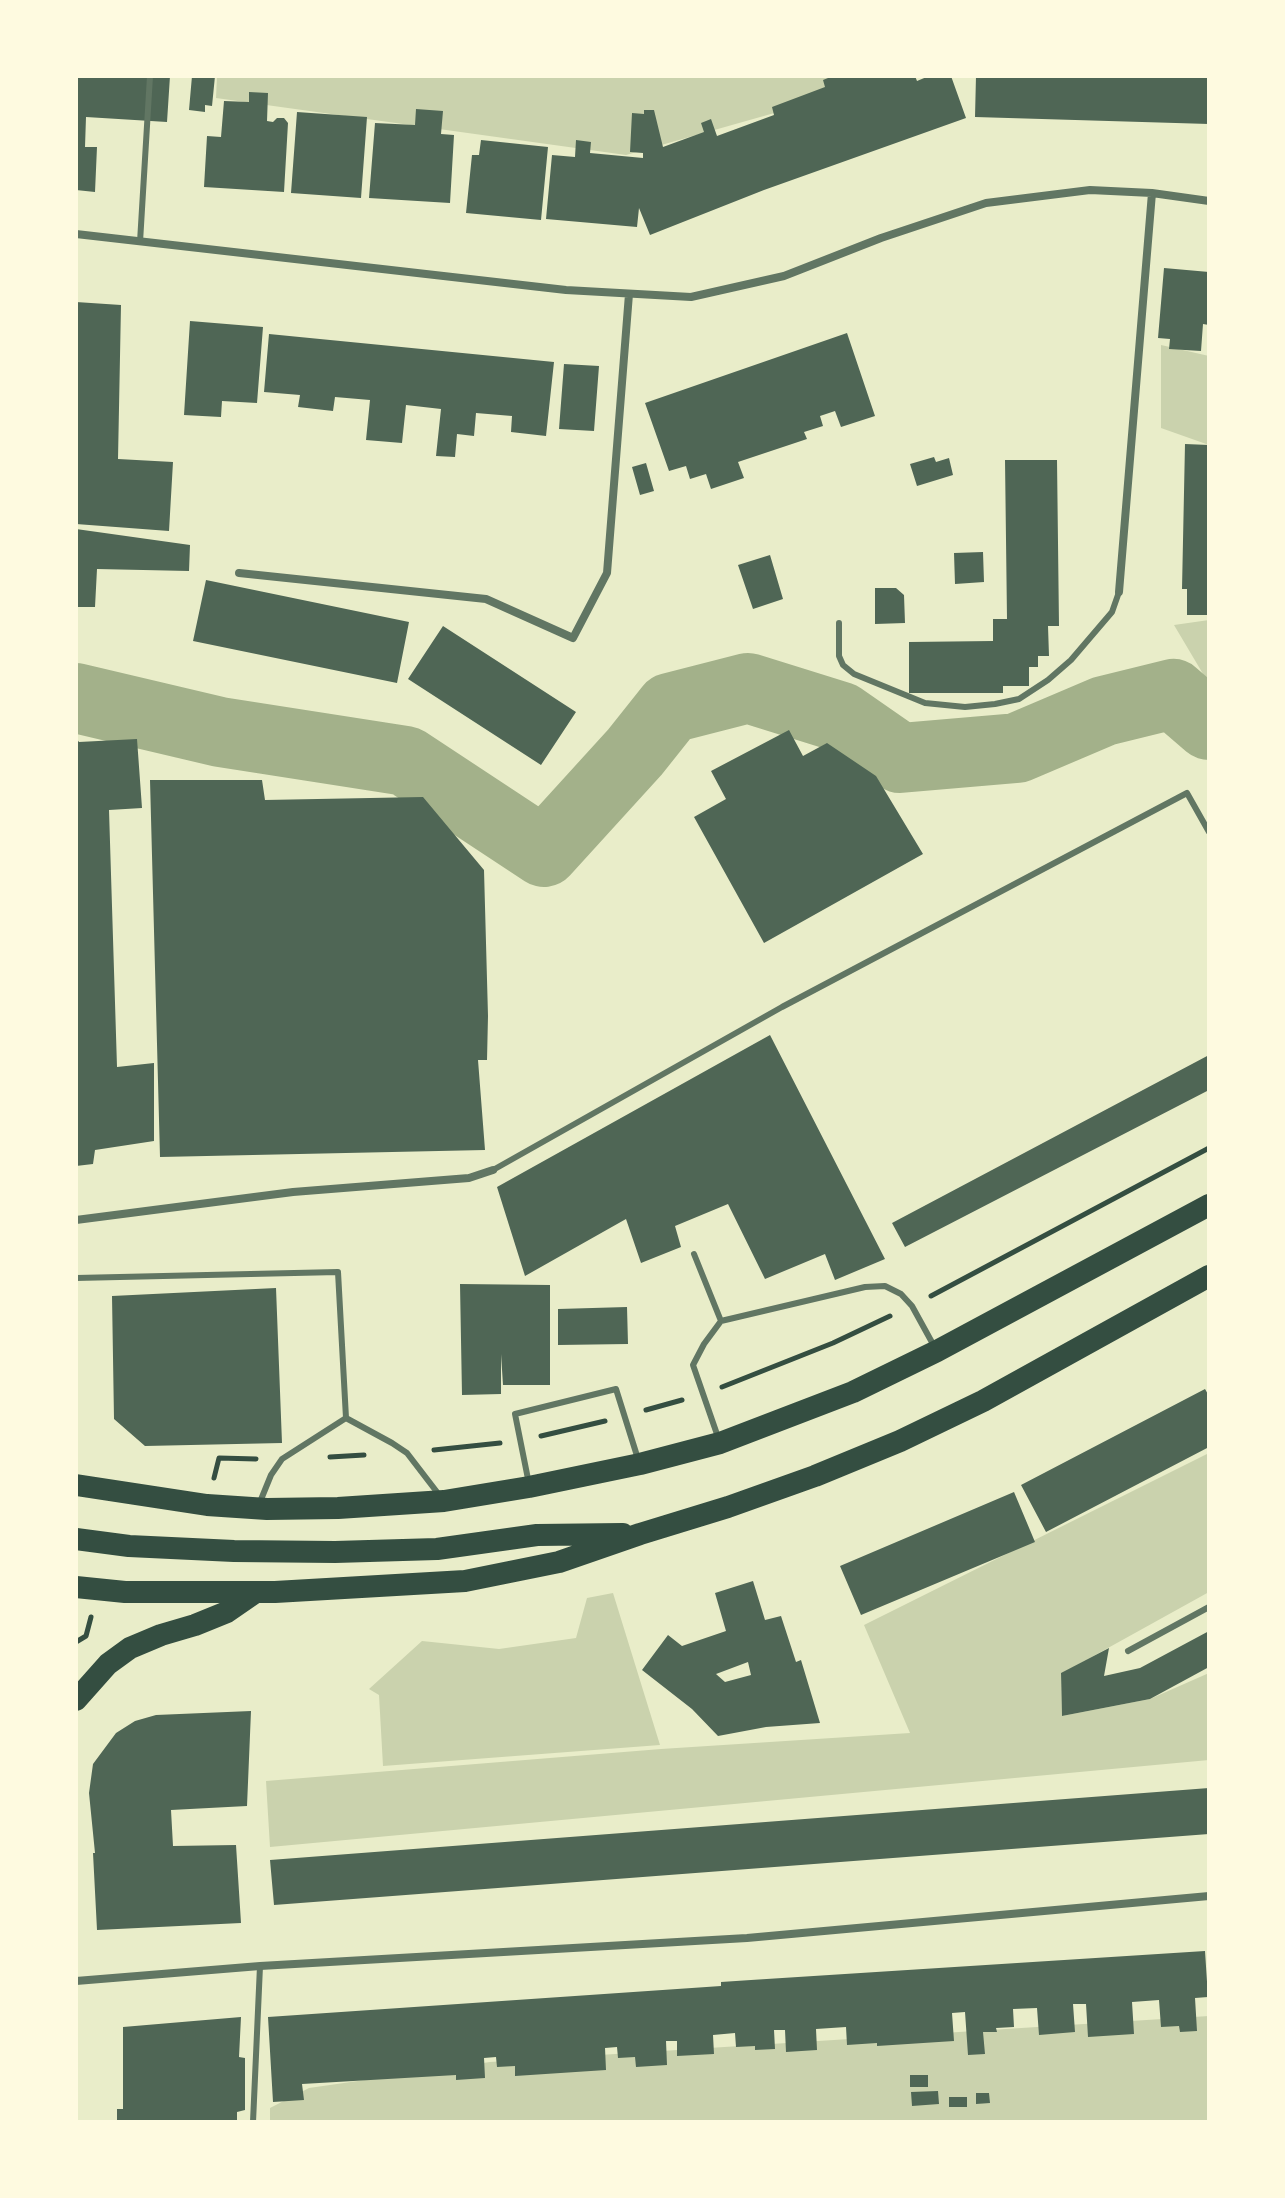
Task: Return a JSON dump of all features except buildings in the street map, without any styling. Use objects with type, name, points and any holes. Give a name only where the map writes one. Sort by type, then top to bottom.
[{"type":"highway","points":[[76,1485],[190,1503],[258,1508],[338,1508],[444,1501],[640,1464],[720,1443],[853,1392],[937,1351],[1209,1205]]},
{"type":"highway","points":[[76,1587],[125,1592],[256,1592],[465,1581],[559,1562],[771,1492],[900,1441],[983,1401],[1209,1276]]},
{"type":"highway","points":[[76,1539],[129,1546],[335,1552],[437,1549],[537,1535],[640,1534]]},
{"type":"highway","points":[[76,1700],[108,1664],[130,1648],[227,1612],[256,1592]]},
{"type":"street","points":[[76,234],[566,290],[691,297],[784,276],[881,238],[986,203],[1090,190],[1152,193],[1209,201]]},
{"type":"street","points":[[1119,592],[1152,193]]},
{"type":"street","points":[[239,573],[486,599],[573,638],[607,573],[629,294]]},
{"type":"street","points":[[76,1220],[293,1192],[469,1178],[493,1170]]},
{"type":"street","points":[[76,1981],[260,1966],[747,1938],[1209,1896]]},
{"type":"lane","points":[[140,242],[150,76]]},
{"type":"lane","points":[[839,623],[839,656],[843,665],[854,674],[925,703],[965,707],[995,704],[1019,699],[1071,660],[1112,612],[1119,592]]},
{"type":"lane","points":[[493,1170],[782,1007],[1187,793],[1209,832]]},
{"type":"lane","points":[[694,1254],[721,1321]]},
{"type":"lane","points":[[76,1278],[338,1272],[346,1418]]},
{"type":"lane","points":[[720,1443],[693,1365],[721,1321],[865,1287],[885,1286],[901,1294],[912,1306],[937,1351]]},
{"type":"lane","points":[[529,1487],[515,1414],[616,1389],[640,1464]]},
{"type":"lane","points":[[346,1418],[407,1453],[444,1501]]},
{"type":"lane","points":[[258,1508],[271,1475],[282,1459],[346,1418]]},
{"type":"lane","points":[[1128,1651],[1209,1607]]},
{"type":"lane","points":[[253,2122],[260,1966]]},
{"type":"path","points":[[912,1306],[1209,1148]]},
{"type":"path","points":[[76,1642],[86,1636],[91,1616]]},
{"type":"green space","points":[[217,76],[905,76],[626,155],[216,98]]},
{"type":"green space","points":[[1161,345],[1209,356],[1209,445],[1161,428]]},
{"type":"green space","points":[[1209,620],[1209,684],[1174,625]]},
{"type":"green space","points":[[1209,1453],[1209,1592],[1061,1674],[1062,1716],[1150,1699],[1209,1673],[1209,1760],[270,1847],[266,1781],[661,1749],[910,1733],[864,1625]]},
{"type":"green space","points":[[613,1593],[660,1745],[383,1766],[379,1695],[369,1689],[422,1641],[499,1649],[576,1638],[587,1598]]},
{"type":"green space","points":[[1209,2016],[1209,2122],[270,2122],[270,2108],[309,2088],[490,2062]]},
{"type":"waterway","points":[[76,698],[220,732],[406,761],[544,852],[635,752],[670,708],[748,688],[841,717],[900,758],[1017,748],[1104,711],[1173,694],[1209,725]]}]
